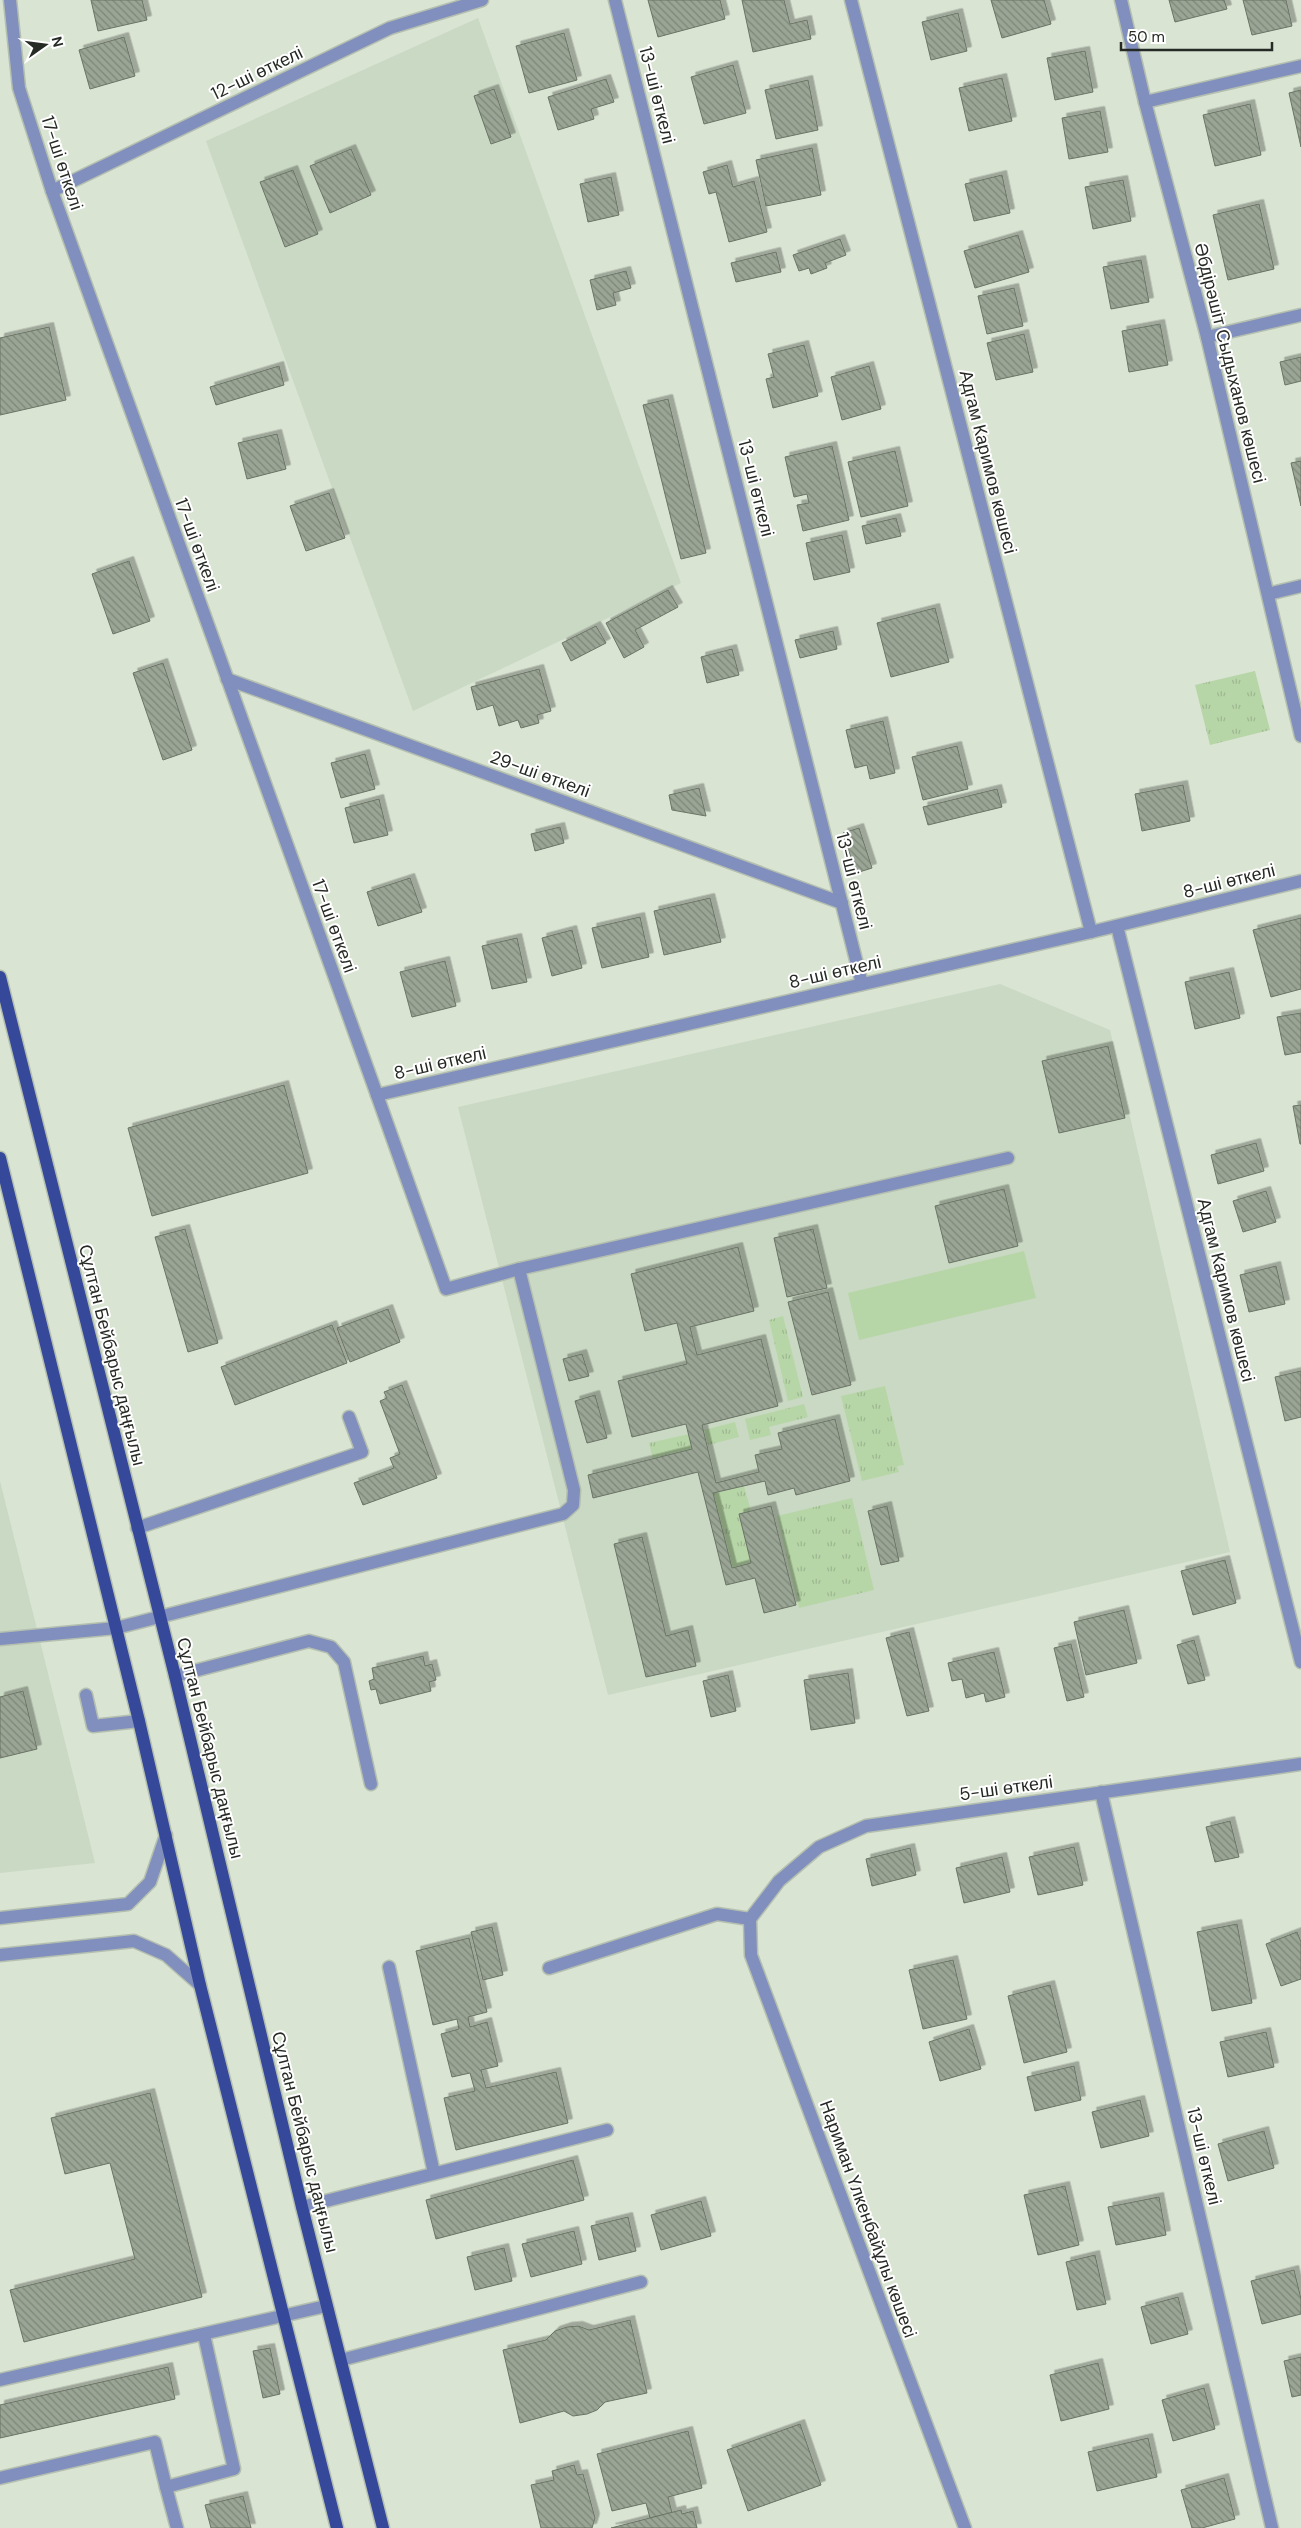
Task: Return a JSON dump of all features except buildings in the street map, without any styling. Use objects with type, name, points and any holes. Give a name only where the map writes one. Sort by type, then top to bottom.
[{"type":"main road","name":"Сұлтан Бейбарыс даңғылы","points":[[0,977],[175,1676],[326,2306],[383,2528]]},
{"type":"main road","points":[[0,1158],[139,1721],[200,1985],[337,2528]]},
{"type":"street","name":"17-ші өткелі","points":[[10,0],[19,88],[52,191],[446,1288],[519,1269]]},
{"type":"street","name":"12-ші өткелі","points":[[52,191],[390,28],[482,0]]},
{"type":"street","name":"13-ші өткелі","points":[[615,0],[862,984]]},
{"type":"street","name":"Адгам Каримов көшесі","points":[[851,0],[1091,932]]},
{"type":"street","name":"Әбдірәшіт Сыдыханов көшесі","points":[[1121,0],[1145,102],[1207,337],[1301,736]]},
{"type":"street","points":[[1145,102],[1301,66]]},
{"type":"street","points":[[1207,337],[1301,315]]},
{"type":"street","points":[[1268,594],[1301,586]]},
{"type":"street","name":"29-ші өткелі","points":[[227,679],[842,903]]},
{"type":"street","name":"8-ші өткелі","points":[[377,1095],[1117,926],[1301,881]]},
{"type":"street","name":"Адгам Каримов көшесі","points":[[1117,926],[1301,1662]]},
{"type":"street","points":[[0,1639],[39,1637],[116,1628],[563,1514],[573,1504],[574,1490],[519,1269],[1008,1158]]},
{"type":"street","points":[[137,1528],[362,1452],[349,1417]]},
{"type":"street","points":[[175,1676],[310,1641],[331,1647],[344,1662],[371,1784]]},
{"type":"street","points":[[86,1695],[94,1726],[139,1721]]},
{"type":"street","name":"5-ші өткелі","points":[[750,1920],[778,1881],[819,1847],[866,1826],[1301,1764]]},
{"type":"street","name":"13-ші өткелі","points":[[1101,1792],[1272,2528]]},
{"type":"street","points":[[0,1918],[128,1904],[150,1882],[166,1835]]},
{"type":"street","points":[[549,1968],[717,1914],[750,1920]]},
{"type":"street","name":"Нариман Үлкенбайұлы көшесі","points":[[750,1920],[751,1955],[965,2528]]},
{"type":"street","points":[[0,1955],[134,1941],[166,1955],[200,1985]]},
{"type":"street","points":[[389,1967],[434,2172]]},
{"type":"street","points":[[302,2207],[434,2172],[608,2130]]},
{"type":"street","points":[[341,2360],[641,2282]]},
{"type":"street","points":[[0,2380],[285,2317],[326,2306]]},
{"type":"street","points":[[166,2486],[234,2469],[204,2335]]},
{"type":"street","points":[[0,2478],[155,2442],[177,2528]]},
{"type":"shaded area","points":[[478,18],[681,583],[413,711],[206,141]]},
{"type":"shaded area","points":[[1000,984],[1110,1030],[1230,1552],[608,1695],[458,1107]]},
{"type":"shaded area","points":[[0,1481],[39,1637],[95,1863],[0,1873]]},
{"type":"green space","points":[[1255,671],[1270,730],[1210,745],[1195,685]]},
{"type":"green space","points":[[1024,1251],[1036,1298],[859,1340],[848,1293]]},
{"type":"green space","points":[[783,1316],[803,1397],[788,1401],[769,1320]]},
{"type":"green space","points":[[885,1386],[904,1465],[897,1466],[899,1472],[862,1481],[841,1396]]},
{"type":"green space","points":[[804,1404],[808,1417],[769,1427],[771,1435],[750,1440],[745,1419]]},
{"type":"green space","points":[[735,1422],[739,1437],[708,1445],[704,1430]]},
{"type":"green space","points":[[689,1434],[692,1449],[653,1459],[649,1443]]},
{"type":"green space","points":[[744,1486],[751,1511],[751,1563],[732,1568],[713,1493]]},
{"type":"green space","points":[[852,1498],[874,1590],[799,1608],[777,1516]]}]
